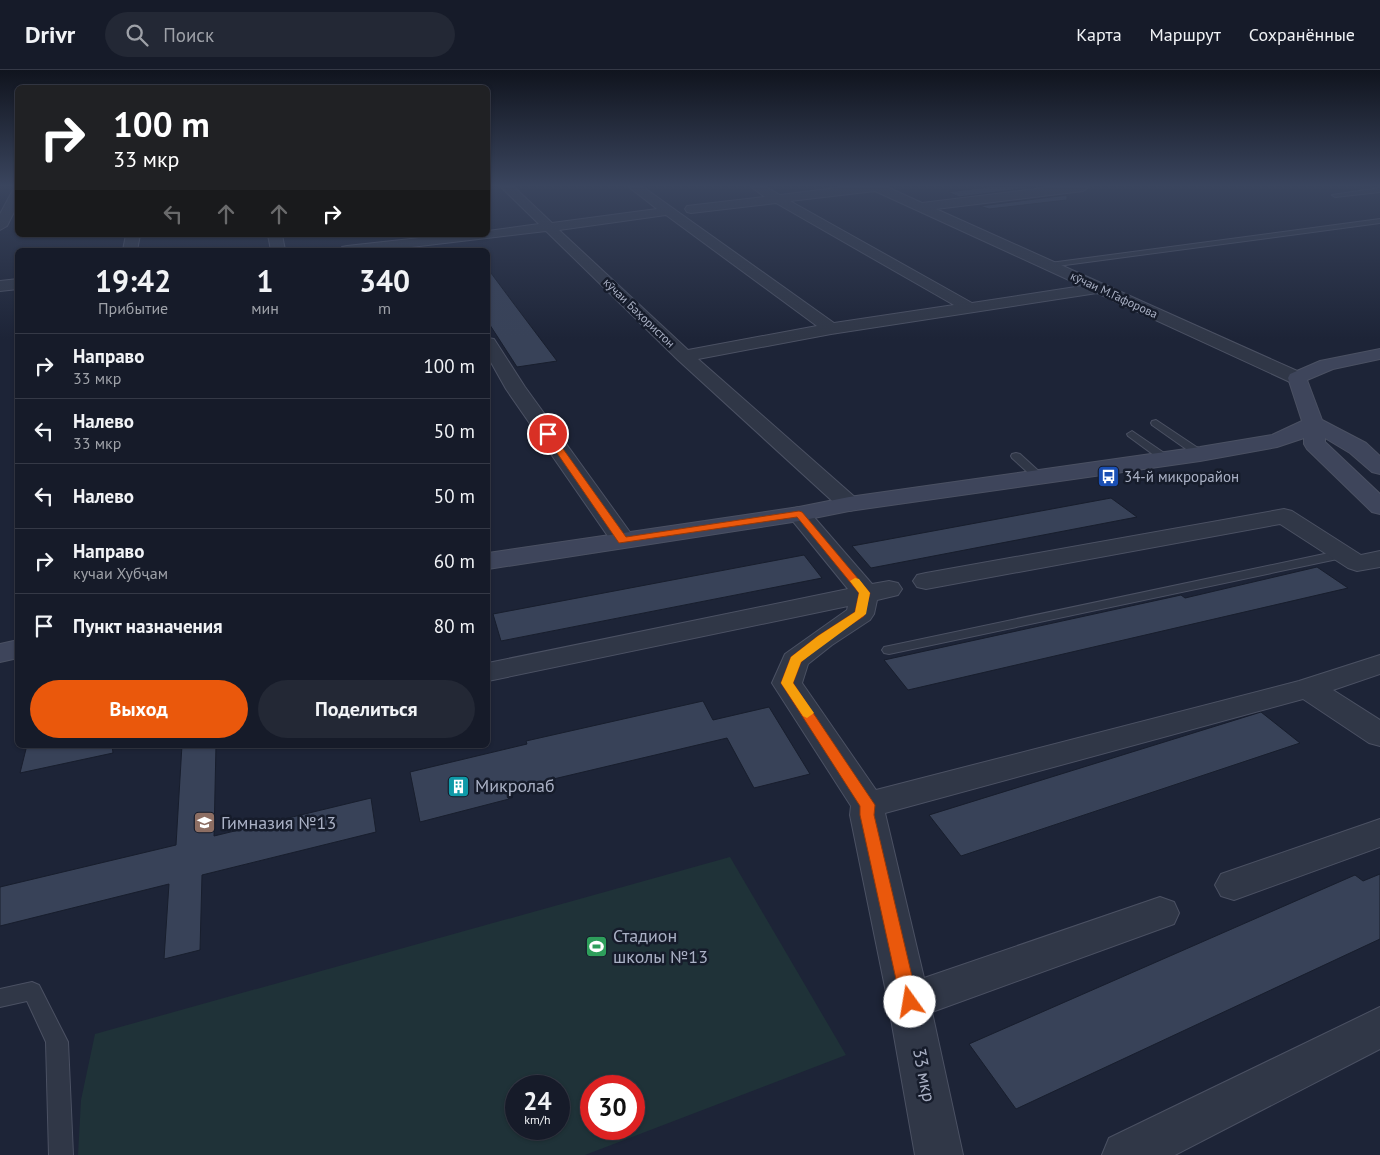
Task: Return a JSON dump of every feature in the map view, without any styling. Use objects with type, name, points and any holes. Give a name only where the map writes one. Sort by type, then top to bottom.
[{"type":"main road","points":[[1376,500],[1315,444],[1314,423],[1296,378],[1310,369],[1342,360],[1380,354]]},
{"type":"main road","points":[[490,561],[799,514],[850,504],[1200,454],[1277,441],[1297,433],[1314,423]]},
{"type":"main road","points":[[1314,423],[1358,448],[1380,467]]},
{"type":"main road","points":[[1277,441],[1314,449],[1328,457]]},
{"type":"main road","points":[[0,653],[15,650]]},
{"type":"street","points":[[366,248],[463,238]]},
{"type":"street","name":"кӯчаи Баҳористон","points":[[558,238],[684,356],[850,504]]},
{"type":"street","points":[[706,238],[831,329]]},
{"type":"street","points":[[846,238],[970,308]]},
{"type":"street","name":"кӯчаи М.Гафорова","points":[[988,238],[1296,378]]},
{"type":"street","points":[[0,286],[15,284]]},
{"type":"street","points":[[684,356],[831,329],[1100,288]]},
{"type":"street","points":[[490,346],[516,389],[623,540]]},
{"type":"street","points":[[799,514],[877,591]]},
{"type":"street","points":[[926,581],[1284,516],[1357,564],[1380,559]]},
{"type":"street","points":[[490,672],[877,591]]},
{"type":"street","name":"33 мкр","points":[[877,591],[860,614],[822,639],[795,660],[787,683],[868,805],[867,815],[910,1002],[939,1155]]},
{"type":"street","points":[[868,805],[1308,688],[1380,664]]},
{"type":"street","points":[[1308,688],[1380,735]]},
{"type":"street","points":[[1234,885],[1380,833]]},
{"type":"street","points":[[910,1002],[1160,913]]},
{"type":"street","points":[[1126,1155],[1380,1027]]},
{"type":"lane","points":[[1050,265],[1255,238]]},
{"type":"lane","points":[[1156,423],[1200,454]]},
{"type":"lane","points":[[1132,434],[1166,459]]},
{"type":"lane","points":[[1016,456],[1039,476]]},
{"type":"lane","points":[[889,650],[1343,554]]},
{"type":"lane","points":[[0,998],[32,991],[57,1042],[61,1155]]},
{"type":"shaded area","name":"Стадион школы №13","points":[[730,857],[846,1055],[645,1132],[645,1075],[580,1075],[580,1140],[624,1140],[585,1155],[78,1155],[81,1100],[95,1034]]},
{"type":"building","points":[[490,272],[557,361],[517,367],[490,325]]},
{"type":"building","points":[[1111,498],[1137,517],[871,568],[852,546]]},
{"type":"building","points":[[804,555],[822,578],[501,641],[493,614]]},
{"type":"building","points":[[1317,567],[1348,588],[908,690],[884,660],[1181,595],[1185,598]]},
{"type":"building","points":[[703,701],[713,720],[769,707],[810,774],[754,788],[727,738],[507,790],[509,799],[420,822],[410,772],[527,744],[526,741]]},
{"type":"building","points":[[1261,712],[1300,743],[961,856],[929,815]]},
{"type":"building","points":[[26,748],[112,748],[113,753],[20,773]]},
{"type":"building","points":[[182,748],[216,748],[214,836],[371,798],[376,832],[202,875],[200,950],[164,959],[169,884],[0,926],[0,887],[176,845]]},
{"type":"building","points":[[1380,874],[1380,939],[1016,1109],[969,1044],[1355,875],[1363,881]]},
{"type":"slow traffic","points":[[807,713],[787,683],[795,660],[822,639],[860,614],[865,593],[855,581]]},
{"type":"place","name":"34-й микрорайон","points":[[1108,477]]},
{"type":"place","name":"Микролаб","points":[[459,786]]},
{"type":"place","name":"Гимназия №13","points":[[205,823]]},
{"type":"place","name":"Стадион школы №13","points":[[597,946]]},
{"type":"route","points":[[548,434],[623,540],[799,514],[865,593],[860,614],[822,639],[795,660],[787,683],[868,805],[867,815],[910,1002]]}]
